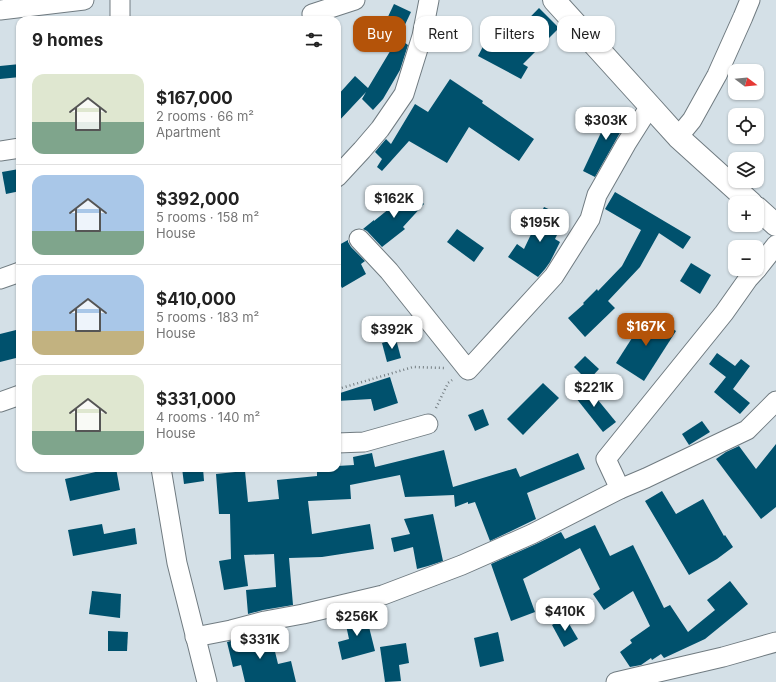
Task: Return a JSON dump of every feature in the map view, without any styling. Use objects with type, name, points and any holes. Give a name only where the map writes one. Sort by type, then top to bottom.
[{"type":"main road","points":[[554,0],[678,137],[743,196]]},
{"type":"main road","points":[[764,214],[776,225]]},
{"type":"street","points":[[0,10],[84,0]]},
{"type":"street","points":[[120,0],[120,16]]},
{"type":"street","points":[[312,14],[355,0]]},
{"type":"street","points":[[341,172],[380,129],[404,94],[422,36],[429,0]]},
{"type":"street","points":[[678,137],[692,120],[717,75],[750,0]]},
{"type":"street","points":[[359,239],[389,271],[468,370],[554,276],[590,219],[597,195],[650,106]]},
{"type":"street","points":[[0,151],[16,149]]},
{"type":"street","points":[[764,260],[776,245]]},
{"type":"street","points":[[0,279],[16,273]]},
{"type":"street","points":[[620,488],[606,459],[724,313],[751,276]]},
{"type":"street","points":[[0,402],[16,396]]},
{"type":"street","points":[[195,637],[383,595],[462,565],[532,534],[620,488],[646,478],[747,430],[776,401]]},
{"type":"street","points":[[341,443],[364,442],[428,424]]},
{"type":"street","points":[[162,472],[177,563],[207,682]]},
{"type":"street","points":[[616,682],[722,657],[776,642]]},
{"type":"path","points":[[341,388],[413,367],[468,370]]},
{"type":"path","points":[[428,424],[448,383],[468,370]]},
{"type":"building","points":[[394,4],[411,12],[406,23],[406,16],[388,16]]},
{"type":"building","points":[[539,8],[547,16],[531,16]]},
{"type":"building","points":[[549,18],[557,26],[557,30],[549,38]]},
{"type":"building","points":[[390,52],[406,52],[400,70],[383,99],[373,110],[362,99],[366,92],[341,119],[341,92],[355,76],[368,88]]},
{"type":"building","points":[[480,52],[535,52],[523,64],[528,67],[521,79],[478,56]]},
{"type":"building","points":[[16,64],[16,77],[0,79],[0,66]]},
{"type":"building","points":[[450,79],[483,101],[482,103],[534,139],[519,161],[469,127],[447,163],[409,141],[382,171],[377,167],[382,159],[375,152],[386,139],[391,144],[415,104],[428,112]]},
{"type":"building","points":[[613,107],[630,115],[595,177],[583,171]]},
{"type":"building","points":[[16,170],[16,192],[6,194],[2,172]]},
{"type":"building","points":[[411,191],[424,204],[403,227],[405,229],[382,247],[367,231],[363,229]]},
{"type":"building","points":[[615,192],[691,237],[683,249],[659,233],[640,267],[608,301],[615,308],[585,337],[568,318],[584,304],[583,303],[597,289],[598,291],[622,266],[641,230],[605,209]]},
{"type":"building","points":[[544,207],[566,217],[555,239],[560,242],[550,262],[538,277],[508,257],[517,244],[524,249]]},
{"type":"building","points":[[457,229],[484,248],[474,262],[447,242]]},
{"type":"building","points":[[348,240],[351,247],[365,261],[361,264],[366,274],[342,288],[341,286],[341,244]]},
{"type":"building","points":[[691,263],[711,275],[700,294],[680,281]]},
{"type":"building","points":[[648,313],[676,331],[644,381],[616,363]]},
{"type":"building","points":[[16,330],[16,358],[0,362],[0,334]]},
{"type":"building","points":[[396,339],[401,358],[387,362],[382,343]]},
{"type":"building","points":[[717,353],[735,366],[741,359],[750,366],[733,389],[750,403],[740,414],[714,392],[726,377],[709,364]]},
{"type":"building","points":[[585,356],[599,369],[588,381],[574,367]]},
{"type":"building","points":[[390,377],[398,403],[374,411],[371,399],[341,401],[341,393]]},
{"type":"building","points":[[543,383],[559,398],[523,435],[507,419]]},
{"type":"building","points":[[584,383],[616,422],[603,432],[572,393]]},
{"type":"building","points":[[483,409],[489,425],[475,431],[468,415]]},
{"type":"building","points":[[702,421],[710,432],[689,445],[682,434]]},
{"type":"building","points":[[776,444],[776,507],[761,519],[716,459],[739,446],[756,469]]},
{"type":"building","points":[[444,450],[453,487],[516,468],[520,477],[578,453],[585,469],[527,493],[536,519],[490,541],[475,502],[468,504],[468,502],[455,507],[454,495],[405,497],[400,475],[350,485],[351,499],[308,501],[312,534],[370,524],[374,549],[322,557],[289,558],[293,605],[248,614],[246,590],[276,587],[274,554],[244,555],[248,586],[224,590],[219,561],[231,559],[230,514],[219,514],[216,474],[245,472],[248,502],[279,499],[277,480],[317,476],[317,472],[341,472],[341,466],[354,465],[353,457],[372,453],[375,467]]},
{"type":"building","points":[[96,472],[117,472],[120,490],[70,501],[65,479]]},
{"type":"building","points":[[182,472],[203,472],[204,481],[184,484]]},
{"type":"building","points":[[662,491],[676,514],[703,499],[724,536],[725,535],[733,547],[717,559],[689,575],[645,501]]},
{"type":"building","points":[[433,514],[443,561],[417,569],[413,547],[394,552],[391,538],[410,534],[404,519]]},
{"type":"building","points":[[102,524],[104,534],[135,528],[137,544],[73,556],[68,530]]},
{"type":"building","points":[[595,525],[610,556],[633,545],[664,608],[670,605],[688,632],[715,610],[707,600],[730,581],[748,604],[705,639],[664,658],[661,654],[652,660],[651,658],[641,665],[630,667],[620,652],[632,643],[630,640],[650,626],[633,591],[604,610],[593,594],[600,589],[580,548],[523,579],[535,612],[511,621],[491,564],[561,532],[565,539]]},
{"type":"building","points":[[92,591],[121,594],[120,618],[89,614]]},
{"type":"building","points":[[365,611],[375,651],[342,660],[338,642],[349,639],[344,616]]},
{"type":"building","points":[[565,617],[578,639],[564,647],[552,625]]},
{"type":"building","points":[[108,631],[128,632],[127,651],[108,651]]},
{"type":"building","points":[[270,631],[278,664],[291,661],[296,682],[245,682],[241,665],[233,667],[227,642]]},
{"type":"building","points":[[498,632],[504,661],[480,667],[474,638]]},
{"type":"building","points":[[406,643],[409,663],[399,665],[401,681],[385,682],[380,647]]}]
